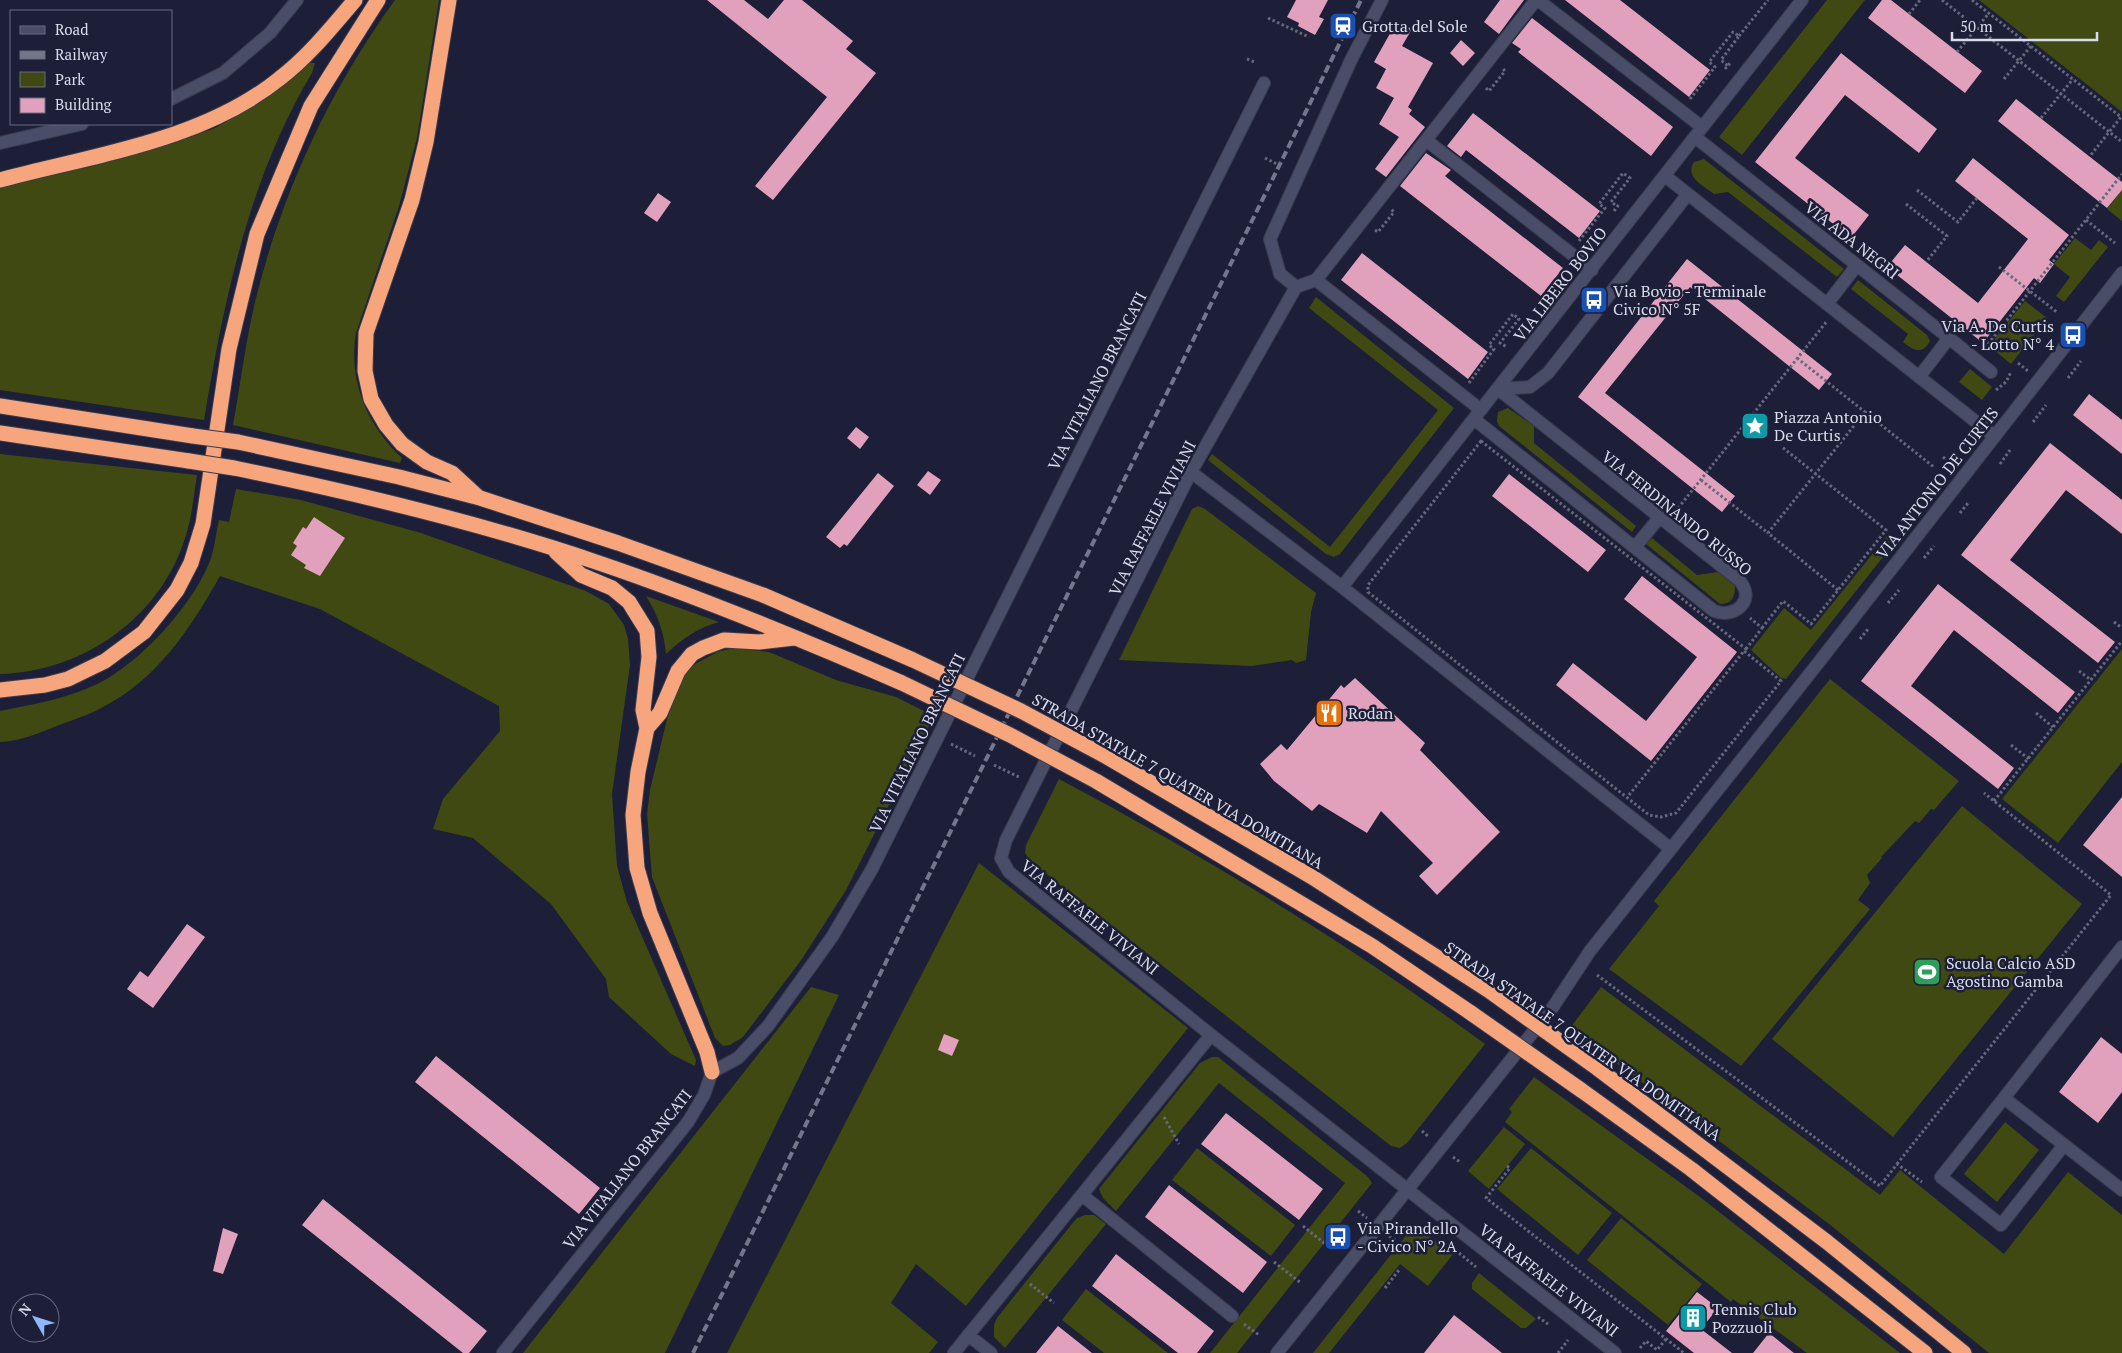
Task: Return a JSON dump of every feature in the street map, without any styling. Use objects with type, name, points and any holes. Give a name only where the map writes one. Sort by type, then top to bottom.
[{"type":"highway","points":[[0,180],[167,137],[228,111],[279,80],[321,40],[355,0]]},
{"type":"highway","points":[[0,690],[45,685],[68,679],[105,661],[144,632],[177,590],[191,563],[203,524],[228,349],[257,234],[311,106],[378,0]]},
{"type":"highway","points":[[449,0],[426,142],[412,200],[366,333],[365,371],[371,399],[386,425],[402,444],[427,462],[452,473],[480,498]]},
{"type":"highway","name":"STRADA STATALE 7 QUATER VIA DOMITIANA","points":[[0,406],[238,442],[399,477],[480,498],[618,543],[763,595],[913,660],[1021,711],[1107,757],[1312,877],[1488,990],[1597,1068],[1812,1230],[1964,1353]]},
{"type":"highway","points":[[0,433],[234,468],[398,504],[551,548],[710,602],[902,682],[1010,735],[1096,781],[1372,946],[1581,1090],[1698,1175],[1925,1353]]},
{"type":"highway","points":[[551,548],[581,575],[612,588],[629,602],[642,620],[646,631],[649,657],[643,710],[647,728],[638,772],[633,815],[637,868],[650,913],[707,1052],[712,1072]]},
{"type":"highway","points":[[647,728],[660,712],[678,671],[692,654],[703,648],[734,639],[759,642],[797,638]]},
{"type":"street","points":[[172,98],[223,73],[270,33],[297,0]]},
{"type":"street","points":[[1382,0],[1351,60],[1270,239],[1280,274],[1296,287],[1316,280],[1537,0]]},
{"type":"street","name":"VIA ADA NEGRI","points":[[1537,0],[1858,265],[1991,372]]},
{"type":"street","name":"VIA LIBERO BOVIO","points":[[1342,586],[1592,270],[1802,0]]},
{"type":"street","name":"VIA VITALIANO BRANCATI","points":[[503,1353],[688,1122],[704,1095],[712,1072],[738,1058],[758,1037],[801,980],[853,904],[1264,83]]},
{"type":"street","points":[[0,143],[78,125]]},
{"type":"street","points":[[1426,140],[1592,270]]},
{"type":"street","points":[[1665,176],[1994,436]]},
{"type":"street","points":[[1498,389],[1530,387],[1541,380],[1688,194]]},
{"type":"street","points":[[1831,308],[1858,265]]},
{"type":"street","name":"VIA ANTONIO DE CURTIS","points":[[1277,1353],[1553,1007],[1590,951],[2122,273]]},
{"type":"street","points":[[1316,280],[1714,611],[1727,614],[1739,609]]},
{"type":"street","name":"VIA RAFFAELE VIVIANI","points":[[1296,287],[1191,472],[1006,840],[1001,858],[1009,872],[1211,1035],[1615,1353]]},
{"type":"street","points":[[1919,377],[1950,338]]},
{"type":"street","name":"VIA FERDINANDO RUSSO","points":[[1498,389],[1744,585],[1746,597],[1739,609]]},
{"type":"street","points":[[1191,472],[1342,586],[1671,849]]},
{"type":"street","points":[[1635,547],[1663,520]]},
{"type":"street","points":[[2064,1145],[2001,1225],[1941,1177],[2122,947]]},
{"type":"street","points":[[954,1353],[1211,1035]]},
{"type":"street","points":[[2004,1098],[2064,1145],[2119,1183]]},
{"type":"street","points":[[1082,1195],[1232,1316]]},
{"type":"street","points":[[968,1335],[991,1353]]},
{"type":"path","points":[[1731,62],[1726,67],[1721,60],[1768,0]]},
{"type":"path","points":[[1942,0],[2122,142]]},
{"type":"path","points":[[1972,0],[2121,116],[2090,156]]},
{"type":"path","points":[[1909,14],[1919,1]]},
{"type":"path","points":[[1958,52],[1989,13]]},
{"type":"path","points":[[1268,18],[1309,37]]},
{"type":"path","points":[[1688,102],[1715,67],[1709,62],[1733,32],[1739,36]]},
{"type":"path","points":[[2004,80],[2030,46]]},
{"type":"path","points":[[1247,59],[1254,62]]},
{"type":"path","points":[[1479,95],[1485,88],[1489,91],[1501,76],[1505,70],[1501,67],[1506,60]]},
{"type":"path","points":[[2041,118],[2073,78]]},
{"type":"path","points":[[1265,158],[1283,167]]},
{"type":"path","points":[[1570,238],[1578,244],[1605,208],[1599,204],[1623,173],[1630,178],[1611,202],[1617,206]]},
{"type":"path","points":[[1983,350],[2122,174]]},
{"type":"path","points":[[1917,190],[1958,222],[1977,198]]},
{"type":"path","points":[[1370,237],[1376,230],[1378,232],[1394,212],[1391,209],[1397,202]]},
{"type":"path","points":[[1614,211],[1620,203]]},
{"type":"path","points":[[1906,204],[1947,236],[1926,262]]},
{"type":"path","points":[[2086,220],[2115,243]]},
{"type":"path","points":[[1999,266],[2058,313]]},
{"type":"path","points":[[1663,520],[1701,480],[1749,420],[1798,358],[1831,308]]},
{"type":"path","points":[[1467,384],[1494,349],[1489,345],[1513,314],[1519,319],[1500,343],[1507,347]]},
{"type":"path","points":[[1798,358],[1935,468]]},
{"type":"path","points":[[2068,378],[2081,361]]},
{"type":"path","points":[[2033,422],[2046,405]]},
{"type":"path","points":[[1768,533],[1865,412]]},
{"type":"path","points":[[1749,420],[1754,424]]},
{"type":"path","points":[[1681,808],[1670,816],[1654,817],[1627,798],[1368,592],[1368,585],[1479,442],[1483,442],[1781,680],[1765,702]]},
{"type":"path","points":[[1627,798],[1783,601],[1811,624],[1886,530],[1782,447]]},
{"type":"path","points":[[2000,464],[2010,450]]},
{"type":"path","points":[[1701,480],[1838,590]]},
{"type":"path","points":[[1960,513],[1968,503]]},
{"type":"path","points":[[1924,558],[1934,546]]},
{"type":"path","points":[[1888,603],[1899,590]]},
{"type":"path","points":[[1739,609],[1762,628]]},
{"type":"path","points":[[2114,622],[2122,628]]},
{"type":"path","points":[[1860,639],[1868,629]]},
{"type":"path","points":[[1994,801],[2122,641]]},
{"type":"path","points":[[2079,671],[2091,680]]},
{"type":"path","points":[[2036,713],[2053,728]]},
{"type":"path","points":[[948,743],[974,756]]},
{"type":"path","points":[[2011,745],[2028,758]]},
{"type":"path","points":[[994,765],[1022,779]]},
{"type":"path","points":[[1597,975],[1880,1186],[2111,895],[1984,793]]},
{"type":"path","points":[[1156,1103],[1180,1144]]},
{"type":"path","points":[[1897,1164],[1922,1182]]},
{"type":"path","points":[[1507,1166],[1510,1168],[1486,1198],[1684,1353]]},
{"type":"path","points":[[1303,1226],[1330,1247]]},
{"type":"path","points":[[1459,1253],[1476,1267]]},
{"type":"path","points":[[1274,1262],[1301,1283]]},
{"type":"path","points":[[1385,1288],[1399,1270]]},
{"type":"path","points":[[1018,1274],[1054,1303]]},
{"type":"path","points":[[1538,1317],[1548,1324]]},
{"type":"path","points":[[1640,1348],[1646,1341],[1657,1350],[1666,1339]]},
{"type":"path","points":[[1558,1353],[1568,1340]]},
{"type":"green space","points":[[395,0],[439,0],[417,138],[399,206],[356,333],[354,351],[358,385],[363,401],[379,431],[402,458],[400,463],[233,425],[253,310],[281,216],[312,140],[330,104],[350,68]]},
{"type":"green space","points":[[1827,0],[1865,0],[1742,155],[1719,137]]},
{"type":"green space","points":[[1979,0],[2122,0],[2122,112]]},
{"type":"green space","points":[[309,63],[315,63],[312,73],[290,113],[271,155],[255,197],[242,241],[220,330],[204,420],[0,390],[0,188],[170,144],[215,128],[257,104]]},
{"type":"green space","points":[[1704,159],[1844,269],[1837,277],[1728,192],[1714,194],[1697,181],[1693,177],[1692,167],[1694,162]]},
{"type":"green space","points":[[2122,190],[2122,221],[2107,209]]},
{"type":"green space","points":[[2075,238],[2091,250],[2099,240],[2108,247],[2064,302],[2056,296],[2070,277],[2054,264]]},
{"type":"green space","points":[[1858,280],[1927,335],[1930,341],[1924,349],[1914,349],[1903,342],[1908,334],[1851,289]]},
{"type":"green space","points":[[1316,297],[1454,408],[1340,554],[1334,557],[1326,554],[1208,460],[1212,454],[1330,547],[1438,410],[1309,308]]},
{"type":"green space","points":[[2025,301],[2047,318],[2011,364],[1989,346]]},
{"type":"green space","points":[[1970,369],[1992,387],[1982,400],[1959,382]]},
{"type":"green space","points":[[1508,408],[1534,426],[1534,443],[1636,526],[1632,532],[1499,426],[1497,421],[1498,412]]},
{"type":"green space","points":[[0,454],[197,475],[188,528],[175,564],[158,591],[138,614],[115,634],[89,651],[61,663],[31,671],[0,674]]},
{"type":"green space","points":[[236,489],[301,500],[421,533],[586,591],[609,604],[624,625],[628,639],[630,665],[612,794],[617,866],[627,902],[696,1060],[695,1066],[671,1054],[609,997],[606,979],[551,904],[473,838],[433,829],[443,799],[500,731],[499,706],[320,609],[220,576],[184,634],[155,668],[139,683],[121,696],[87,715],[31,736],[0,742],[0,711],[56,699],[88,688],[124,667],[161,634],[192,595],[203,576],[211,558],[219,520],[229,522]]},
{"type":"green space","points":[[1198,506],[1205,509],[1316,593],[1311,612],[1306,660],[1296,663],[1292,660],[1252,666],[1119,660],[1192,509]]},
{"type":"green space","points":[[1887,536],[1895,542],[1786,679],[1781,678],[1751,650],[1784,608],[1811,630]]},
{"type":"green space","points":[[1652,538],[1697,575],[1718,572],[1735,586],[1732,599],[1727,603],[1720,604],[1646,544]]},
{"type":"green space","points":[[646,596],[719,622],[704,627],[690,635],[666,654],[660,624]]},
{"type":"green space","points":[[734,648],[769,652],[836,680],[896,697],[934,716],[846,890],[802,959],[743,1037],[730,1045],[723,1046],[715,1038],[652,877],[647,814],[650,790],[667,719],[679,684],[686,672],[697,663],[717,652]]},
{"type":"green space","points":[[2122,649],[2122,762],[2058,843],[2002,799]]},
{"type":"green space","points":[[1830,679],[1959,781],[1934,810],[1931,809],[1919,823],[1915,821],[1867,875],[1870,883],[1858,900],[1870,909],[1741,1066],[1609,969],[1659,906],[1654,901]]},
{"type":"green space","points":[[1059,779],[1169,839],[1277,904],[1383,972],[1485,1044],[1407,1143],[1400,1148],[1391,1146],[1030,861],[1025,853],[1026,845]]},
{"type":"green space","name":"Scuola Calcio ASD Agostino Gamba","points":[[1962,806],[2082,904],[1893,1137],[1772,1039]]},
{"type":"green space","points":[[979,863],[1188,1028],[966,1306],[916,1264],[891,1303],[938,1342],[929,1353],[727,1353]]},
{"type":"green space","points":[[811,987],[839,995],[665,1353],[523,1353]]},
{"type":"green space","points":[[1601,987],[1880,1195],[1900,1170],[2004,1254],[2068,1172],[2122,1215],[2122,1353],[1989,1353],[1829,1224],[1570,1028]]},
{"type":"green space","points":[[1212,1057],[1218,1057],[1368,1177],[1372,1183],[1237,1353],[1210,1353],[1345,1183],[1219,1083],[1116,1211],[1103,1198],[1099,1189],[1200,1063]]},
{"type":"green space","points":[[1534,1077],[1700,1197],[1900,1353],[1807,1353],[1733,1299],[1731,1302],[1505,1122],[1512,1112],[1509,1109]]},
{"type":"green space","points":[[2005,1122],[2039,1150],[1997,1202],[1964,1174]]},
{"type":"green space","points":[[1504,1127],[1525,1144],[1489,1189],[1468,1171]]},
{"type":"green space","points":[[1197,1148],[1295,1225],[1271,1256],[1172,1180]]},
{"type":"green space","points":[[1531,1148],[1612,1213],[1578,1255],[1497,1189]]},
{"type":"green space","points":[[1085,1215],[1094,1215],[1106,1224],[1005,1348],[994,1337],[994,1325],[997,1318],[1071,1225],[1077,1218]]},
{"type":"green space","points":[[1621,1218],[1702,1284],[1668,1325],[1587,1260]]},
{"type":"green space","points":[[1416,1227],[1453,1254],[1428,1286],[1400,1264],[1329,1353],[1313,1353],[1412,1228]]},
{"type":"green space","points":[[1479,1273],[1536,1319],[1526,1328],[1521,1328],[1472,1289],[1472,1283]]},
{"type":"green space","points":[[1086,1289],[1168,1353],[1104,1353],[1062,1320]]},
{"type":"building","points":[[707,0],[744,0],[768,19],[784,0],[802,0],[853,41],[846,49],[876,73],[773,200],[755,186],[827,97]]},
{"type":"building","points":[[1296,0],[1328,0],[1319,17],[1324,19],[1315,35],[1298,26],[1299,23],[1287,17]]},
{"type":"building","points":[[1500,0],[1524,0],[1499,34],[1484,22]]},
{"type":"building","points":[[1565,0],[1620,0],[1710,70],[1689,97]]},
{"type":"building","points":[[1882,0],[1891,0],[1982,71],[1965,93],[1868,18]]},
{"type":"building","points":[[1532,18],[1673,127],[1651,156],[1518,52],[1521,49],[1512,43]]},
{"type":"building","points":[[1397,21],[1412,29],[1402,46],[1433,63],[1408,107],[1412,110],[1409,114],[1425,127],[1386,177],[1375,169],[1399,137],[1379,124],[1394,98],[1376,88],[1386,69],[1374,62]]},
{"type":"building","points":[[1461,40],[1475,53],[1463,66],[1450,53]]},
{"type":"building","points":[[1841,53],[1937,129],[1919,153],[1845,95],[1795,158],[1869,215],[1851,238],[1755,162]]},
{"type":"building","points":[[2016,99],[2122,182],[2122,190],[2107,208],[1998,121]]},
{"type":"building","points":[[1473,113],[1600,211],[1579,238],[1466,150],[1461,157],[1447,146]]},
{"type":"building","points":[[1426,153],[1451,170],[1445,176],[1563,268],[1541,296],[1400,186]]},
{"type":"building","points":[[1973,158],[2069,235],[2049,260],[2054,264],[2040,283],[2034,278],[1983,343],[1887,267],[1905,245],[1978,303],[2028,239],[1955,181]]},
{"type":"building","points":[[658,193],[671,202],[657,222],[644,213]]},
{"type":"building","points":[[1362,253],[1488,352],[1468,379],[1341,280]]},
{"type":"building","points":[[1687,259],[1832,374],[1819,390],[1690,287],[1605,393],[1735,496],[1722,512],[1578,397]]},
{"type":"building","points":[[2089,394],[2122,420],[2122,454],[2073,415]]},
{"type":"building","points":[[856,427],[869,437],[860,449],[847,438]]},
{"type":"building","points":[[2050,443],[2122,500],[2122,534],[2066,490],[2010,560],[2115,642],[2098,663],[1961,555]]},
{"type":"building","points":[[928,471],[941,480],[930,495],[917,485]]},
{"type":"building","points":[[878,473],[894,486],[847,546],[844,544],[840,548],[826,537]]},
{"type":"building","points":[[1509,474],[1606,550],[1588,572],[1492,496]]},
{"type":"building","points":[[314,517],[345,538],[320,576],[304,568],[306,565],[291,555],[297,546],[293,543],[303,527],[306,529]]},
{"type":"building","points":[[1642,576],[1737,652],[1651,761],[1556,685],[1573,663],[1646,721],[1697,657],[1624,599]]},
{"type":"building","points":[[1938,584],[2075,692],[2058,713],[1954,630],[1911,686],[2014,768],[1998,789],[1861,681]]},
{"type":"building","points":[[1355,678],[1425,743],[1420,750],[1500,832],[1437,895],[1419,876],[1433,863],[1381,811],[1367,833],[1319,804],[1312,811],[1274,781],[1260,764],[1281,744],[1287,750],[1341,685],[1344,688]]},
{"type":"building","points":[[2122,797],[2122,877],[2083,845]]},
{"type":"building","points":[[187,924],[205,937],[153,1008],[127,989],[140,971],[148,977]]},
{"type":"building","points":[[944,1034],[959,1040],[952,1056],[938,1050]]},
{"type":"building","points":[[2101,1037],[2122,1054],[2122,1092],[2098,1123],[2059,1092]]},
{"type":"building","points":[[436,1056],[600,1188],[579,1214],[415,1082]]},
{"type":"building","points":[[1226,1113],[1323,1189],[1299,1220],[1201,1144]]},
{"type":"building","points":[[1169,1185],[1267,1262],[1243,1293],[1145,1217]]},
{"type":"building","points":[[323,1199],[487,1331],[469,1353],[463,1353],[302,1225]]},
{"type":"building","points":[[223,1228],[238,1234],[223,1274],[213,1271]]},
{"type":"building","points":[[1116,1254],[1214,1331],[1197,1353],[1178,1353],[1092,1286]]},
{"type":"building","name":"Tennis Club Pozzuoli","points":[[1697,1292],[1718,1308],[1701,1329],[1732,1353],[1694,1353],[1666,1331]]},
{"type":"building","points":[[1454,1315],[1502,1353],[1424,1353]]},
{"type":"building","points":[[1058,1326],[1092,1353],[1036,1353]]},
{"type":"building","name":"Tennis Club Pozzuoli","points":[[1769,1333],[1794,1353],[1753,1353]]},
{"type":"railway","points":[[693,1353],[1361,0]]},
{"type":"place","name":"Grotta del Sole","points":[[1343,26]]},
{"type":"place","name":"Via Bovio - Terminale Civico N° 5F","points":[[1594,300]]},
{"type":"place","name":"Via A. De Curtis - Lotto N° 4","points":[[2073,335]]},
{"type":"place","name":"Piazza Antonio De Curtis","points":[[1755,426]]},
{"type":"place","name":"Rodan","points":[[1329,713]]},
{"type":"place","name":"Scuola Calcio ASD Agostino Gamba","points":[[1927,972]]},
{"type":"place","name":"Via Pirandello - Civico N° 2A","points":[[1338,1237]]},
{"type":"place","name":"Tennis Club Pozzuoli","points":[[1693,1318]]}]
